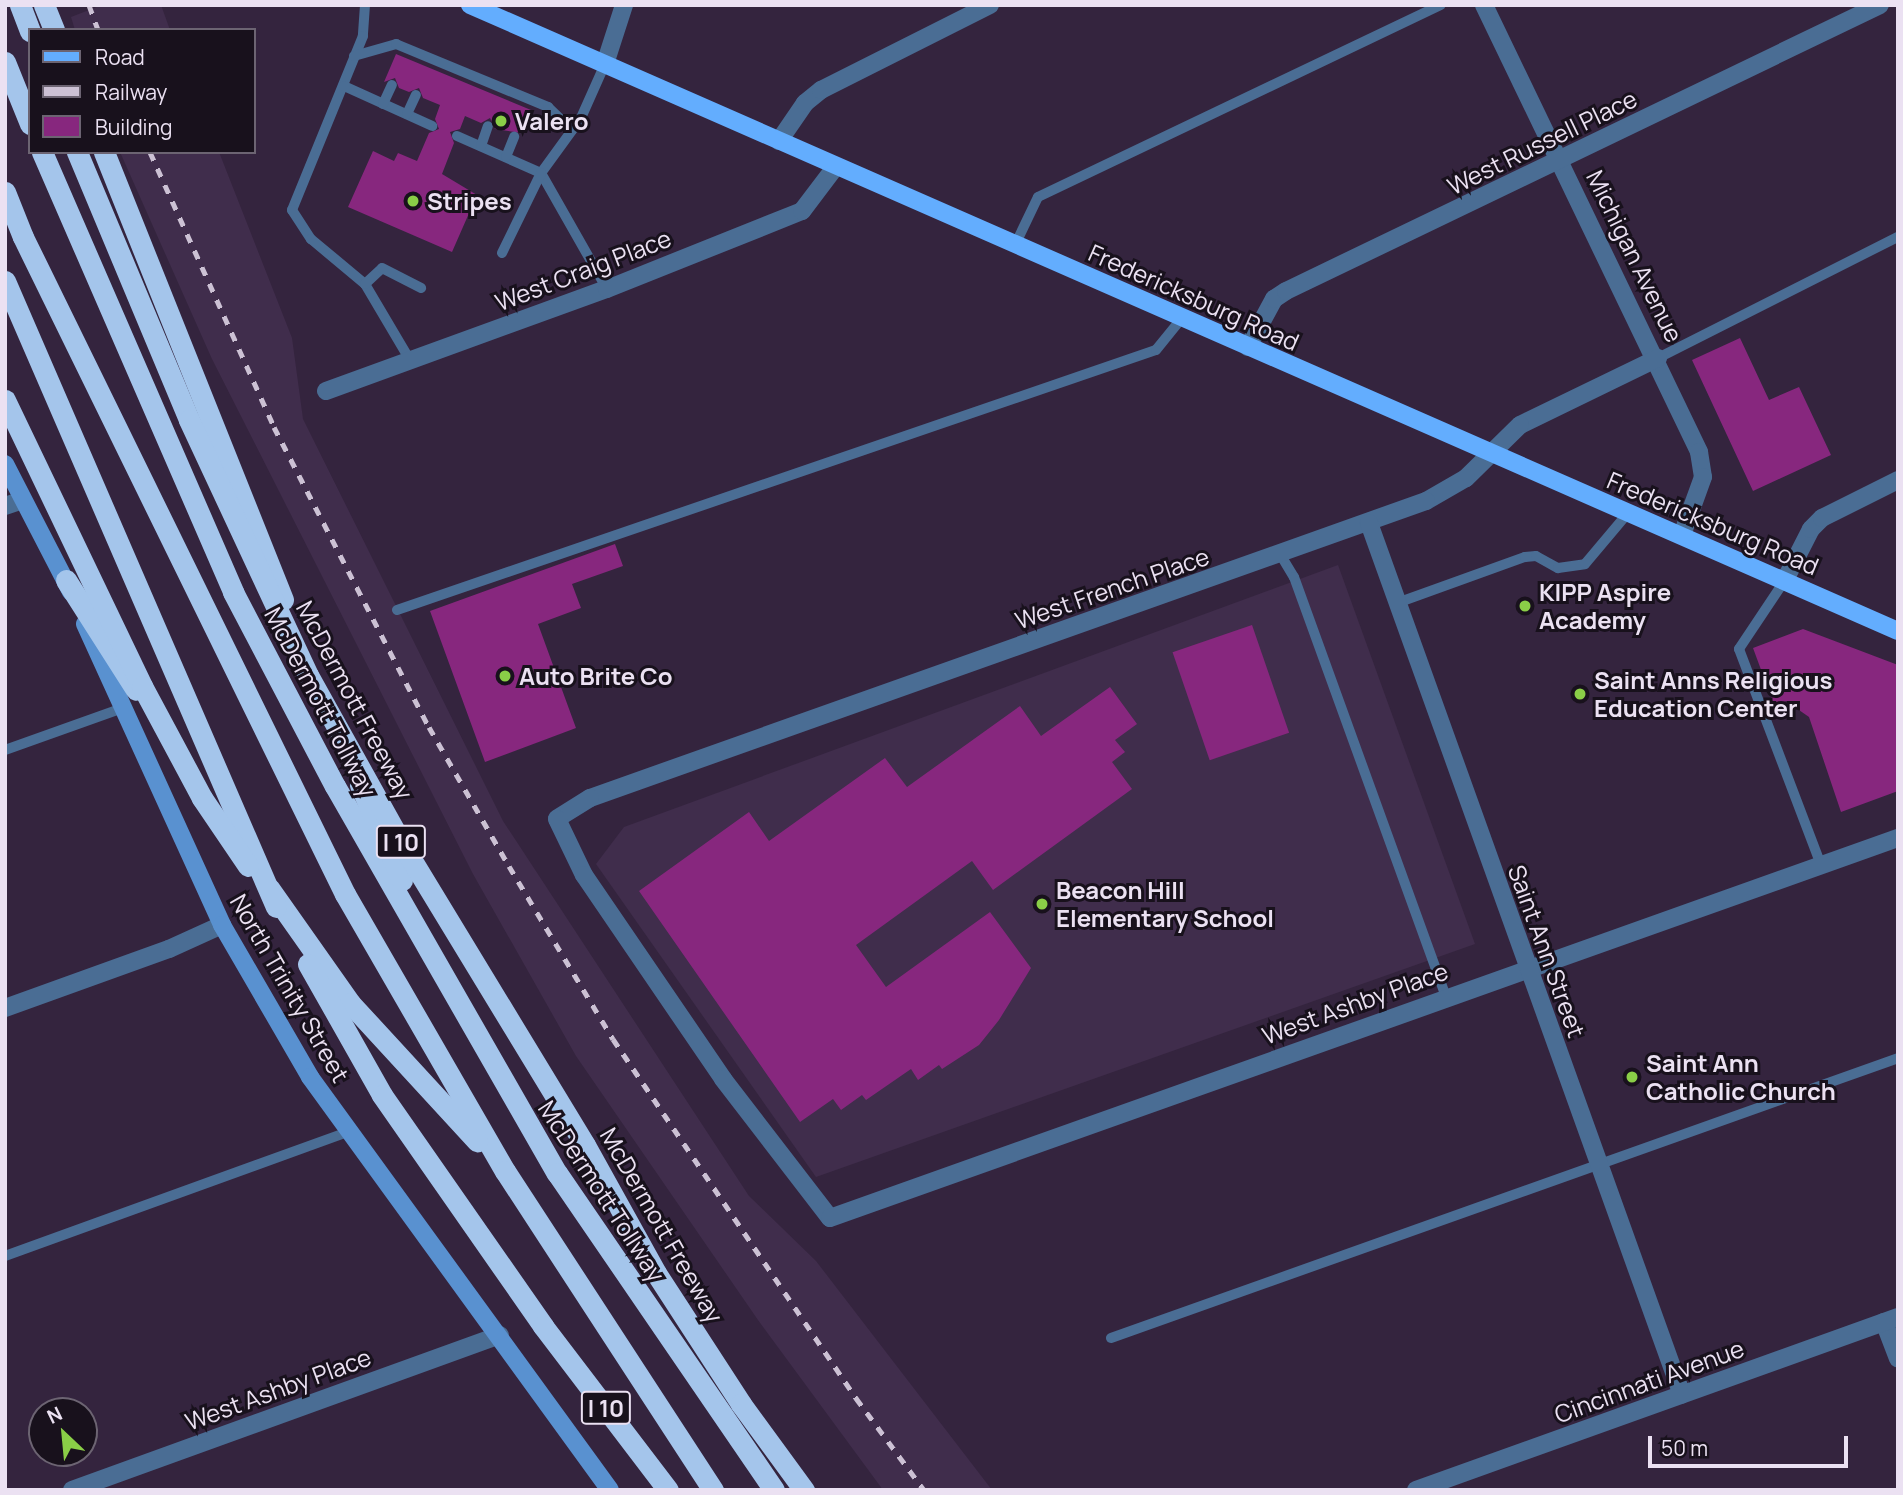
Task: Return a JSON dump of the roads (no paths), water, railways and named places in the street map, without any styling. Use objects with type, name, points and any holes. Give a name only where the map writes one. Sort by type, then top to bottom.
[{"type":"highway","points":[[20,5],[29,28]]},
{"type":"highway","points":[[44,5],[53,28]]},
{"type":"highway","points":[[5,62],[28,119]]},
{"type":"highway","name":"McDermott Tollway","points":[[43,154],[233,592],[479,1044],[630,1284],[774,1490]]},
{"type":"highway","name":"McDermott Freeway","points":[[78,154],[189,420],[308,675],[405,849],[585,1145],[656,1273],[741,1404],[804,1490]]},
{"type":"highway","points":[[105,154],[309,666],[479,1044]]},
{"type":"highway","points":[[5,192],[23,237],[345,894],[505,1171],[713,1490]]},
{"type":"highway","name":"I 10","points":[[5,281],[276,907],[382,1095],[543,1326],[668,1490]]},
{"type":"highway","points":[[5,400],[166,731],[202,799],[276,907]]},
{"type":"highway","points":[[66,580],[207,801],[350,1003],[505,1171]]},
{"type":"highway","points":[[543,1326],[652,1490]]},
{"type":"main road","name":"Fredericksburg Road","points":[[470,5],[1898,631]]},
{"type":"main road","name":"North Trinity Street","points":[[5,464],[14,503],[66,580],[222,925],[310,1077],[347,1132],[500,1335],[610,1490]]},
{"type":"street","points":[[605,64],[624,5]]},
{"type":"street","points":[[779,141],[805,103],[821,90],[990,5]]},
{"type":"street","name":"Michigan Avenue","points":[[1484,5],[1658,358],[1699,452],[1703,477],[1682,535]]},
{"type":"street","name":"West Russell Place","points":[[1248,347],[1274,299],[1286,291],[1880,5]]},
{"type":"street","name":"West Craig Place","points":[[326,391],[607,289],[802,211],[836,166]]},
{"type":"street","name":"West French Place","points":[[830,1217],[723,1079],[584,875],[557,819],[590,798],[1369,523],[1455,487],[1520,425],[1658,358]]},
{"type":"street","points":[[1785,580],[1811,530],[1822,518],[1898,480]]},
{"type":"street","name":"Saint Ann Street","points":[[1369,523],[1682,1395]]},
{"type":"street","name":"West Ashby Place","points":[[830,1217],[1898,838]]},
{"type":"street","points":[[5,1008],[169,949],[222,925]]},
{"type":"street","points":[[1891,1320],[1898,1358]]},
{"type":"street","name":"Cincinnati Avenue","points":[[1416,1490],[1891,1320]]},
{"type":"street","name":"West Ashby Place","points":[[72,1490],[500,1335]]},
{"type":"lane","points":[[365,5],[363,36],[292,210],[311,239],[365,284],[410,360]]},
{"type":"lane","points":[[1015,245],[1038,197],[1441,5]]},
{"type":"lane","points":[[354,56],[396,44],[407,53],[429,63],[527,103],[548,107],[572,130]]},
{"type":"lane","points":[[502,253],[541,173],[572,130],[605,64]]},
{"type":"lane","points":[[383,104],[393,85]]},
{"type":"lane","points":[[344,86],[432,126]]},
{"type":"lane","points":[[407,114],[416,95]]},
{"type":"lane","points":[[481,146],[488,126]]},
{"type":"lane","points":[[457,136],[541,173],[607,289]]},
{"type":"lane","points":[[506,157],[514,137]]},
{"type":"lane","points":[[1658,358],[1898,237]]},
{"type":"lane","points":[[365,284],[382,268],[421,288]]},
{"type":"lane","points":[[397,610],[1156,351],[1182,318]]},
{"type":"lane","points":[[1397,603],[1525,556],[1536,556],[1558,568],[1585,564],[1628,513]]},
{"type":"lane","points":[[1280,554],[1299,590],[1446,997]]},
{"type":"lane","points":[[1785,580],[1739,649],[1821,865]]},
{"type":"lane","points":[[5,750],[123,708]]},
{"type":"lane","points":[[1111,1338],[1600,1168],[1898,1058]]},
{"type":"lane","points":[[5,1256],[347,1132]]},
{"type":"railway","points":[[89,5],[97,28]]},
{"type":"railway","points":[[151,154],[274,427],[429,727],[509,866],[613,1039],[856,1398],[924,1490]]},
{"type":"place","name":"Valero","points":[[501,121]]},
{"type":"place","name":"Stripes","points":[[413,201]]},
{"type":"place","name":"KIPP Aspire Academy","points":[[1525,606]]},
{"type":"place","name":"Auto Brite Co","points":[[505,676]]},
{"type":"place","name":"Saint Anns Religious Education Center","points":[[1580,694]]},
{"type":"place","name":"Beacon Hill Elementary School","points":[[1042,904]]},
{"type":"place","name":"Saint Ann Catholic Church","points":[[1632,1077]]}]
